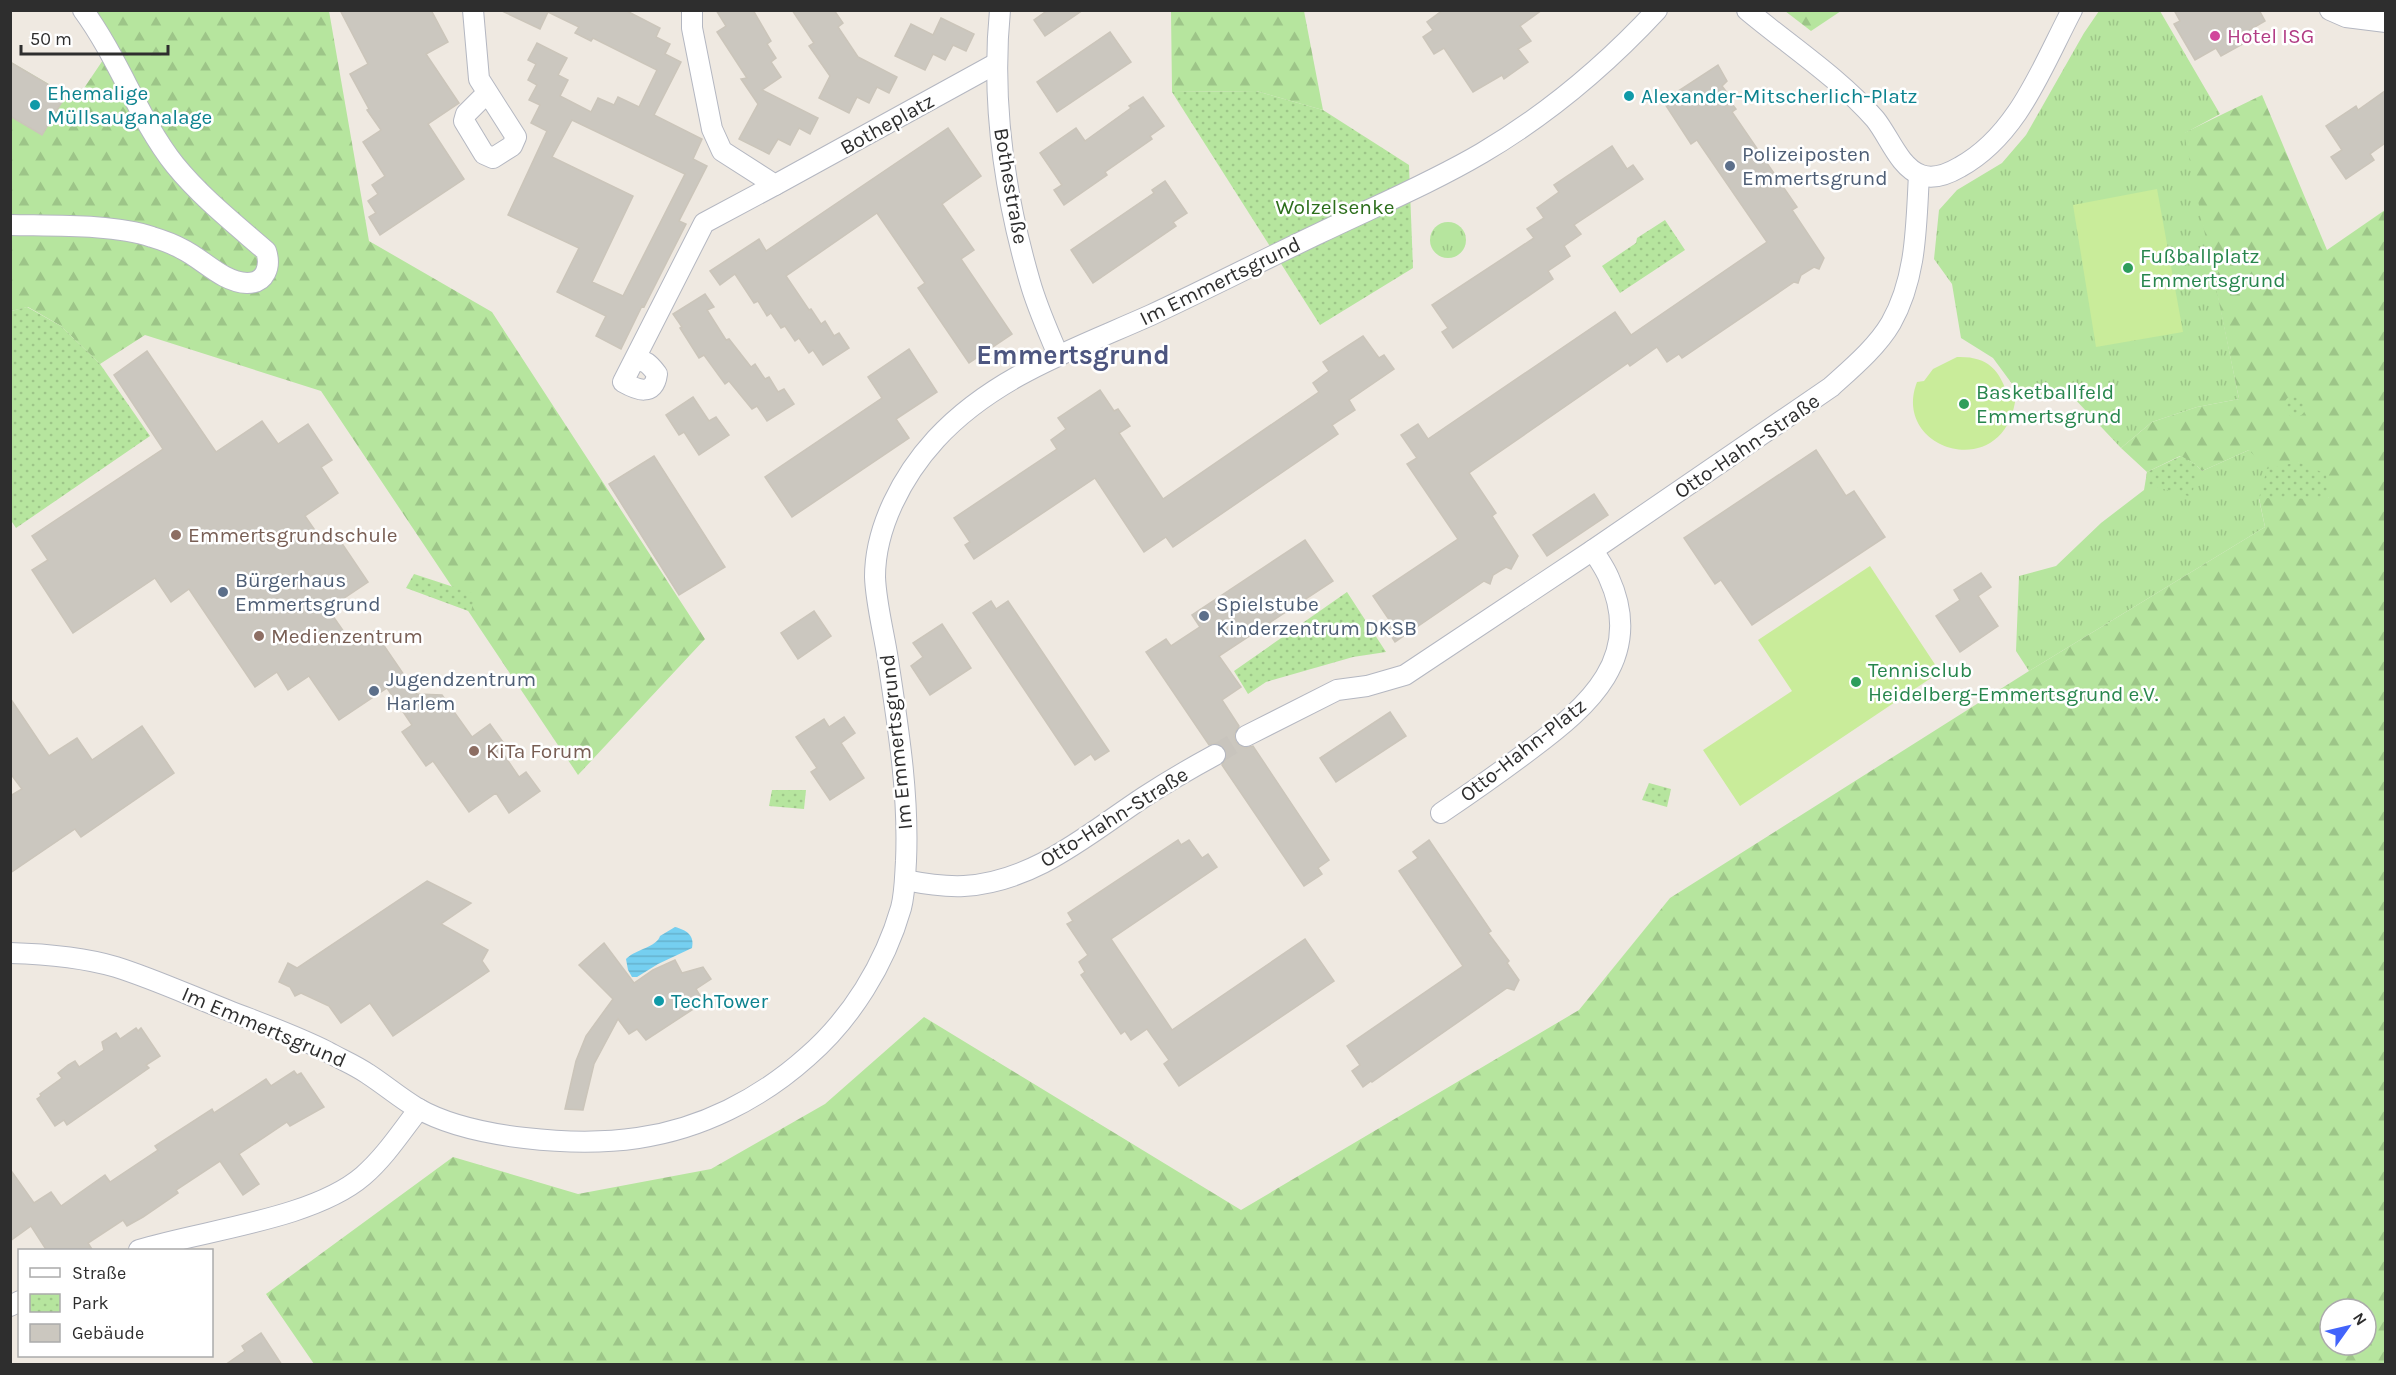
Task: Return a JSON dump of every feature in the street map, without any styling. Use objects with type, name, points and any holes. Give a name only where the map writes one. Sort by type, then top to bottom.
[{"type":"street","points":[[10,225],[130,230],[182,249],[235,280],[249,283],[260,279],[267,271],[270,261],[266,251],[175,166],[152,131],[106,45],[83,10]]},
{"type":"street","points":[[473,10],[477,70],[487,93]]},
{"type":"street","points":[[692,10],[692,28],[717,145],[722,151],[775,184]]},
{"type":"street","name":"Bothestraße","points":[[1000,10],[997,63],[1005,162],[1030,284],[1059,355]]},
{"type":"street","name":"Im Emmertsgrund","points":[[10,953],[83,959],[116,967],[163,984],[320,1048],[365,1072],[419,1109],[469,1128],[547,1140],[600,1142],[641,1138],[700,1123],[748,1101],[800,1064],[828,1039],[855,1005],[875,972],[902,905],[905,880],[906,798],[875,580],[882,532],[891,506],[904,482],[937,438],[959,417],[1023,372],[1150,315],[1413,189],[1490,148],[1539,116],[1587,79],[1657,10]]},
{"type":"street","points":[[1747,10],[1836,80],[1877,122],[1910,168],[1928,177],[1951,172],[1981,153],[1999,136],[2025,100],[2072,10]]},
{"type":"street","points":[[2330,10],[2346,17],[2385,22]]},
{"type":"street","name":"Botheplatz","points":[[634,361],[704,224],[997,63]]},
{"type":"street","name":"Otto-Hahn-Straße","points":[[1246,736],[1338,690],[1367,686],[1405,675],[1812,401],[1860,361],[1891,324],[1905,291],[1914,256],[1919,174]]},
{"type":"street","name":"Otto-Hahn-Platz","points":[[1441,813],[1548,736],[1594,695],[1606,678],[1619,642],[1619,614],[1617,598],[1609,577],[1593,550]]},
{"type":"street","name":"Otto-Hahn-Straße","points":[[905,880],[935,886],[965,886],[995,881],[1016,874],[1065,852],[1144,797],[1215,755]]},
{"type":"street","points":[[145,1249],[273,1216],[330,1197],[364,1175],[419,1109]]},
{"type":"green space","points":[[90,11],[329,11],[369,241],[492,312],[705,639],[578,775],[321,391],[145,335],[100,364],[61,326],[28,307],[11,311],[11,62],[76,100],[103,60],[115,49]]},
{"type":"green space","points":[[1171,11],[1304,11],[1323,110],[1256,91],[1172,92]]},
{"type":"green space","points":[[1785,11],[1841,11],[1811,31]]},
{"type":"green space","points":[[2099,11],[2160,11],[2220,114],[2185,133],[2239,399],[2197,407],[2152,422],[2121,448],[2072,396],[2021,396],[1993,358],[1961,338],[1952,284],[1934,259],[1939,210],[1957,190],[2002,163],[2026,135]]},
{"type":"green space","name":"Wolzelsenke","points":[[1256,91],[1323,110],[1409,165],[1413,268],[1320,325],[1172,92]]},
{"type":"green space","points":[[2262,95],[2327,250],[2385,210],[2385,1364],[314,1364],[266,1294],[453,1157],[578,1194],[711,1169],[825,1104],[924,1017],[1241,1210],[1579,1010],[1670,898],[2029,671],[2265,527],[2259,498],[2329,498],[2298,462],[2267,469],[2249,450],[2202,471],[2195,464],[2180,456],[2147,472],[2121,448],[2152,422],[2197,407],[2239,399],[2184,133]]},
{"type":"green space","name":"Fußballplatz Emmertsgrund","points":[[2157,189],[2183,332],[2096,347],[2073,205]]},
{"type":"green space","points":[[1665,220],[1685,250],[1620,293],[1602,266],[1636,243],[1637,238]]},
{"type":"green space","points":[[1448,222],[1461,227],[1466,240],[1461,253],[1448,258],[1435,253],[1430,240],[1435,227]]},
{"type":"green space","points":[[27,307],[61,326],[100,364],[150,436],[16,528],[10,519],[11,311]]},
{"type":"green space","name":"Basketballfeld Emmertsgrund","points":[[1957,357],[1976,359],[1991,366],[2001,379],[2008,397],[2016,395],[2008,423],[1993,441],[1974,449],[1953,448],[1934,440],[1920,426],[1913,406],[1917,382],[1924,381],[1933,369]]},
{"type":"green space","points":[[2295,395],[2305,402],[2306,406],[2299,416],[2295,417],[2285,410],[2284,406],[2291,396]]},
{"type":"green space","points":[[2249,450],[2298,462],[2329,499],[2259,499],[2265,527],[2029,671],[2016,651],[2019,576],[2056,566],[2101,523],[2144,490],[2147,472],[2195,464],[2202,471]]},
{"type":"green space","points":[[2181,456],[2197,465],[2192,497],[2146,484],[2147,472]]},
{"type":"green space","points":[[2298,462],[2326,474],[2329,499],[2259,498],[2267,469]]},
{"type":"green space","name":"Tennisclub Heidelberg-Emmertsgrund e.V.","points":[[1870,566],[1940,672],[1740,806],[1703,750],[1792,691],[1758,640]]},
{"type":"green space","points":[[414,574],[475,594],[471,612],[406,588]]},
{"type":"green space","points":[[1347,592],[1386,652],[1353,657],[1266,682],[1248,694],[1234,671]]},
{"type":"green space","points":[[1649,783],[1671,789],[1667,807],[1642,800]]},
{"type":"green space","points":[[772,790],[806,790],[804,809],[769,806]]},
{"type":"water","points":[[675,927],[691,936],[692,948],[637,977],[632,977],[626,959],[655,943],[660,936]]},
{"type":"building","points":[[340,10],[431,10],[448,42],[426,54],[459,103],[428,124],[464,179],[380,235],[369,217],[376,213],[368,201],[378,194],[372,185],[385,176],[363,142],[381,130],[367,110],[369,109],[350,74],[368,64]]},
{"type":"building","points":[[500,10],[625,10],[660,28],[656,37],[670,44],[665,54],[681,62],[654,115],[702,139],[693,159],[707,166],[679,221],[686,224],[621,349],[596,336],[606,316],[557,292],[579,248],[508,215],[547,131],[531,123],[540,105],[529,100],[537,85],[528,80],[536,64],[528,60],[537,43],[567,58],[558,75],[568,80],[560,96],[591,112],[598,98],[614,105],[618,97],[639,107],[657,70],[593,38],[591,41],[575,33],[579,27],[548,12],[540,29]],"holes":[[[572,120],[685,174],[623,296],[592,282],[633,196],[552,157]]]},
{"type":"building","points":[[716,10],[753,10],[771,41],[767,44],[776,58],[771,62],[781,77],[762,90],[818,118],[810,134],[799,128],[790,145],[778,139],[769,154],[739,139],[758,104],[741,79],[747,78],[717,32],[726,26]]},
{"type":"building","points":[[792,10],[834,10],[843,23],[838,27],[858,57],[897,77],[889,93],[877,87],[869,103],[857,97],[849,113],[819,98],[830,76],[809,46],[814,43]]},
{"type":"building","points":[[1048,10],[1083,10],[1045,36],[1034,20]]},
{"type":"building","points":[[1443,10],[1542,10],[1520,26],[1531,41],[1518,49],[1528,62],[1504,79],[1502,75],[1473,92],[1444,48],[1434,54],[1423,37],[1433,30],[1427,22]]},
{"type":"building","name":"Hotel ISG","points":[[2174,10],[2259,10],[2265,21],[2246,32],[2250,40],[2221,56],[2216,48],[2195,60],[2174,24],[2180,21]]},
{"type":"building","points":[[941,18],[974,34],[966,51],[953,45],[945,60],[933,54],[925,70],[895,56],[911,24],[933,35]]},
{"type":"building","points":[[1110,32],[1131,62],[1057,112],[1037,82]]},
{"type":"building","name":"Ehemalige Müllsauganalage","points":[[10,62],[66,95],[42,135],[10,116]]},
{"type":"building","points":[[1718,65],[1727,81],[1722,86],[1728,94],[1726,96],[1736,109],[1732,112],[1797,207],[1792,210],[1824,258],[1819,269],[1814,267],[1801,275],[1798,283],[1794,282],[1682,358],[1679,354],[1667,362],[1657,347],[1630,366],[1628,363],[1469,473],[1496,513],[1492,516],[1518,556],[1511,569],[1506,567],[1493,575],[1490,584],[1484,581],[1395,642],[1384,625],[1390,621],[1373,596],[1458,539],[1407,464],[1417,458],[1401,435],[1418,424],[1428,439],[1615,312],[1631,335],[1767,242],[1697,140],[1691,144],[1663,101]]},
{"type":"building","points":[[2385,91],[2385,143],[2370,154],[2374,160],[2346,179],[2331,157],[2342,150],[2326,126],[2356,106],[2358,110]]},
{"type":"building","points":[[1143,97],[1164,126],[1150,136],[1152,139],[1105,172],[1107,175],[1064,205],[1054,190],[1062,185],[1040,153],[1076,128],[1085,141]]},
{"type":"building","points":[[948,128],[981,176],[942,204],[974,250],[961,259],[1012,334],[969,363],[918,288],[925,283],[877,213],[786,276],[821,324],[825,321],[834,336],[839,333],[849,348],[823,365],[813,350],[809,353],[799,338],[795,341],[785,326],[781,328],[771,313],[767,316],[758,301],[754,303],[735,274],[720,285],[710,271],[759,239],[766,251]]},
{"type":"building","points":[[1612,146],[1627,169],[1633,165],[1643,179],[1574,225],[1581,234],[1564,246],[1570,256],[1548,271],[1553,279],[1453,348],[1442,332],[1448,328],[1432,305],[1534,238],[1527,229],[1544,218],[1537,208],[1559,192],[1554,185]]},
{"type":"building","points":[[1165,181],[1187,213],[1173,222],[1176,226],[1093,283],[1071,250],[1154,193],[1152,190]]},
{"type":"building","points":[[705,294],[714,307],[707,310],[726,340],[729,339],[751,367],[755,364],[765,379],[769,377],[778,392],[784,389],[794,404],[767,421],[757,406],[752,409],[729,381],[725,384],[704,355],[699,358],[673,314]]},
{"type":"building","points":[[1363,336],[1379,358],[1384,355],[1394,369],[1349,400],[1355,410],[1332,425],[1338,434],[1173,547],[1166,537],[1144,552],[1095,478],[974,559],[965,545],[970,542],[954,518],[1057,449],[1051,440],[1066,429],[1058,418],[1100,390],[1114,411],[1118,409],[1130,426],[1119,433],[1163,499],[1319,392],[1313,383],[1329,371],[1323,362]]},
{"type":"building","points":[[909,349],[937,392],[896,419],[909,438],[792,517],[765,477],[882,398],[868,377]]},
{"type":"building","name":"Emmertsgrundschule","points":[[147,351],[216,452],[262,421],[278,444],[308,424],[332,460],[321,467],[338,493],[305,516],[323,542],[335,533],[368,582],[328,609],[353,645],[374,631],[417,694],[442,695],[472,737],[490,724],[503,742],[498,746],[519,777],[526,772],[540,791],[509,813],[496,793],[469,812],[433,761],[426,766],[402,732],[412,725],[387,688],[339,720],[309,676],[288,690],[277,672],[255,687],[189,589],[171,602],[155,578],[73,633],[32,570],[48,560],[32,536],[163,449],[114,375]]},
{"type":"building","points":[[693,397],[709,421],[716,417],[729,435],[699,455],[684,432],[679,435],[666,415]]},
{"type":"building","points":[[1816,450],[1846,496],[1854,491],[1885,537],[1752,625],[1721,580],[1715,584],[1684,538]]},
{"type":"building","points":[[654,456],[725,567],[679,595],[609,484]]},
{"type":"building","points":[[1594,494],[1608,515],[1547,556],[1533,535]]},
{"type":"building","points":[[1305,540],[1333,581],[1219,656],[1241,687],[1222,700],[1239,726],[1234,735],[1236,742],[1245,748],[1253,746],[1329,860],[1318,868],[1322,874],[1304,886],[1222,765],[1227,756],[1225,749],[1216,743],[1209,745],[1146,652],[1166,639],[1171,646],[1200,627],[1192,615]]},
{"type":"building","points":[[1981,573],[1991,587],[1978,596],[1998,626],[1960,652],[1936,616],[1960,600],[1954,590]]},
{"type":"building","points":[[991,601],[996,609],[1008,601],[1109,751],[1095,760],[1091,754],[1075,765],[973,613]]},
{"type":"building","points":[[814,611],[831,636],[798,659],[781,633]]},
{"type":"building","points":[[942,624],[971,668],[930,695],[911,666],[923,657],[913,643]]},
{"type":"building","points":[[10,698],[49,756],[77,738],[92,760],[142,726],[174,773],[81,837],[75,829],[10,873],[10,796],[22,789],[10,773]]},
{"type":"building","points":[[1390,712],[1406,736],[1336,782],[1320,758]]},
{"type":"building","points":[[844,717],[855,733],[841,743],[864,778],[830,800],[811,772],[817,768],[796,737],[824,719],[829,727]]},
{"type":"building","points":[[1178,840],[1181,845],[1189,840],[1202,858],[1208,854],[1217,867],[1111,939],[1172,1030],[1305,939],[1334,981],[1179,1086],[1164,1064],[1169,1060],[1147,1029],[1131,1040],[1125,1031],[1121,1034],[1081,975],[1085,972],[1079,962],[1088,955],[1067,924],[1073,921],[1068,913]]},
{"type":"building","points":[[1429,840],[1491,931],[1488,933],[1509,961],[1507,963],[1519,980],[1514,990],[1507,988],[1363,1087],[1352,1071],[1360,1065],[1347,1046],[1463,966],[1399,871],[1418,858],[1413,852]]},
{"type":"building","points":[[427,881],[471,903],[441,924],[488,950],[482,961],[489,971],[393,1036],[370,1003],[341,1023],[329,1006],[301,993],[295,996],[290,987],[279,982],[288,963],[297,968]]},
{"type":"building","points":[[604,943],[634,983],[653,970],[675,960],[682,973],[703,967],[711,979],[696,989],[704,1002],[646,1040],[637,1029],[629,1034],[618,1019],[594,1064],[583,1110],[565,1109],[576,1061],[586,1036],[613,999],[579,965]]},
{"type":"building","points":[[136,1028],[138,1031],[141,1028],[160,1056],[146,1065],[149,1068],[67,1125],[64,1120],[55,1126],[37,1099],[41,1096],[40,1094],[62,1078],[58,1073],[68,1065],[75,1061],[79,1067],[104,1050],[102,1042],[116,1033],[120,1039]]},
{"type":"building","points":[[294,1071],[297,1075],[301,1073],[324,1107],[290,1126],[287,1122],[239,1154],[259,1184],[243,1195],[220,1161],[176,1190],[178,1193],[143,1217],[127,1226],[123,1220],[88,1243],[92,1249],[46,1249],[31,1226],[10,1241],[10,1169],[34,1203],[51,1192],[61,1206],[105,1175],[110,1182],[158,1150],[155,1146],[212,1109],[214,1113],[266,1079],[271,1086]]},
{"type":"building","points":[[261,1333],[282,1365],[225,1365],[245,1351],[242,1346]]},
{"type":"tunnel","points":[[1215,755],[1246,736]]},
{"type":"place","name":"Hotel ISG","points":[[2215,36]]},
{"type":"place","name":"Alexander-Mitscherlich-Platz","points":[[1629,96]]},
{"type":"place","name":"Ehemalige Müllsauganalage","points":[[35,105]]},
{"type":"place","name":"Polizeiposten Emmertsgrund","points":[[1730,166]]},
{"type":"place","name":"Fußballplatz Emmertsgrund","points":[[2128,268]]},
{"type":"place","name":"Basketballfeld Emmertsgrund","points":[[1964,404]]},
{"type":"place","name":"Emmertsgrundschule","points":[[176,535]]},
{"type":"place","name":"Bürgerhaus Emmertsgrund","points":[[223,592]]},
{"type":"place","name":"Spielstube Kinderzentrum DKSB","points":[[1204,616]]},
{"type":"place","name":"Medienzentrum","points":[[259,636]]},
{"type":"place","name":"Tennisclub Heidelberg-Emmertsgrund e.V.","points":[[1856,682]]},
{"type":"place","name":"Jugendzentrum Harlem","points":[[374,691]]},
{"type":"place","name":"KiTa Forum","points":[[474,751]]},
{"type":"place","name":"TechTower","points":[[659,1001]]},
{"type":"district","name":"Emmertsgrund","points":[[1073,355]]}]
